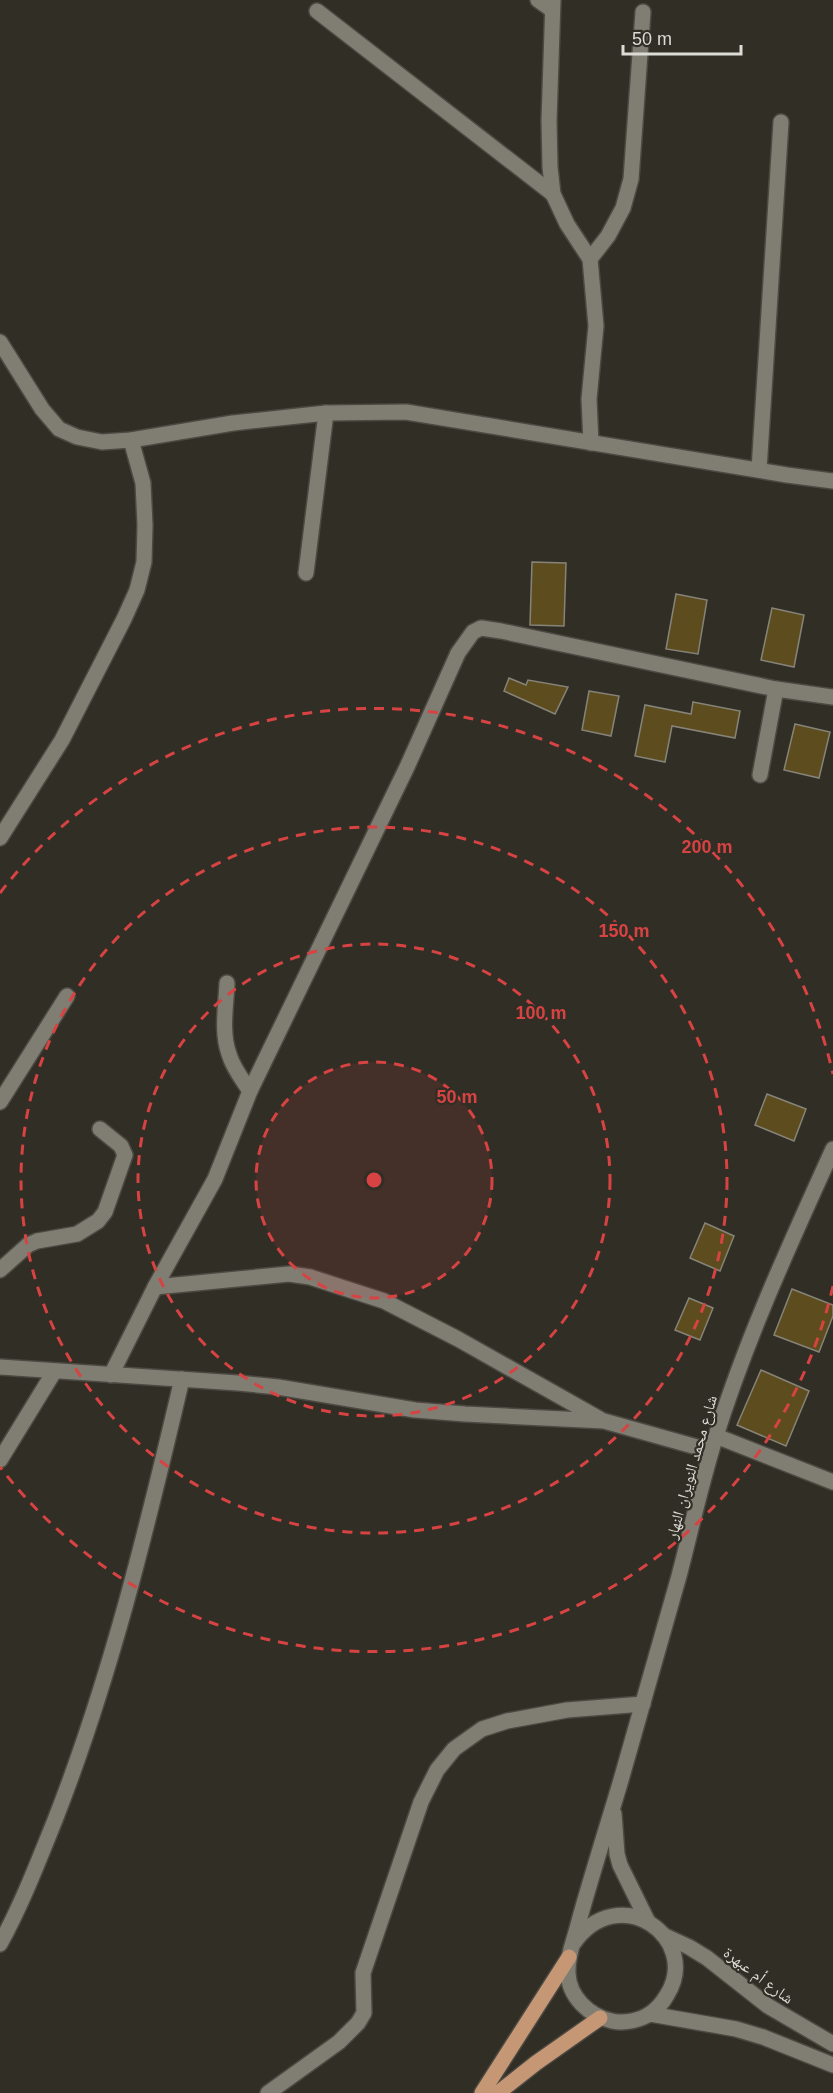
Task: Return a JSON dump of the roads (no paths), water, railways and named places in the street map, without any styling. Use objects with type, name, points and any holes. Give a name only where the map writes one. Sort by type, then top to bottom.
[{"type":"main road","points":[[482,2093],[571,1951]]},
{"type":"main road","points":[[498,2093],[600,2018]]},
{"type":"street","points":[[538,0],[553,5],[549,121],[553,194],[567,224],[590,260],[596,326],[589,399],[591,442]]},
{"type":"street","points":[[317,12],[553,194]]},
{"type":"street","points":[[590,260],[608,236],[622,208],[631,179],[643,12]]},
{"type":"street","points":[[759,471],[781,122]]},
{"type":"street","points":[[0,342],[42,409],[59,429],[76,437],[102,442],[131,440],[233,423],[326,413],[406,412],[759,471],[833,481]]},
{"type":"street","points":[[306,573],[326,413]]},
{"type":"street","points":[[0,838],[62,740],[137,590],[144,562],[145,525],[143,483],[131,440]]},
{"type":"street","points":[[111,1375],[155,1287],[215,1179],[250,1091],[407,767],[458,653],[473,632],[481,628],[501,631],[776,689],[833,697]]},
{"type":"street","points":[[760,775],[776,689]]},
{"type":"street","points":[[227,983],[225,1033],[228,1052],[234,1068],[250,1091]]},
{"type":"street","points":[[0,1102],[67,996]]},
{"type":"street","points":[[0,1270],[28,1245],[37,1241],[77,1234],[102,1217],[125,1155],[121,1146],[100,1129]]},
{"type":"street","name":"شارع محمد النويران النهار","points":[[571,1951],[643,1704],[711,1451],[779,1270],[833,1149]]},
{"type":"street","points":[[155,1287],[290,1274],[310,1277],[384,1301],[458,1339],[604,1421]]},
{"type":"street","points":[[0,1367],[278,1388],[415,1410],[604,1421],[711,1451]]},
{"type":"street","points":[[0,1460],[54,1372]]},
{"type":"street","points":[[0,1944],[26,1893],[75,1770],[94,1714],[159,1477],[182,1379]]},
{"type":"street","points":[[716,1436],[833,1482]]},
{"type":"street","points":[[268,2093],[351,2032],[364,2013],[363,1973],[417,1813],[437,1770],[454,1749],[482,1729],[507,1721],[567,1710],[643,1704]]},
{"type":"street","name":"شارع محمد النويران النهار","points":[[614,1805],[617,1854],[620,1866],[648,1922]]},
{"type":"street","points":[[620,1915],[634,1916],[648,1922],[663,1935],[671,1948],[674,1977],[670,1992],[661,2004],[650,2014],[634,2021],[616,2022],[600,2018],[584,2008],[573,1993],[568,1975],[571,1951],[582,1932],[593,1923],[606,1917],[620,1915]]},
{"type":"street","name":"شارع أم عبهرة","points":[[663,1935],[707,1958],[768,2006],[833,2044]]},
{"type":"street","points":[[650,2014],[745,2032],[833,2065]]}]
